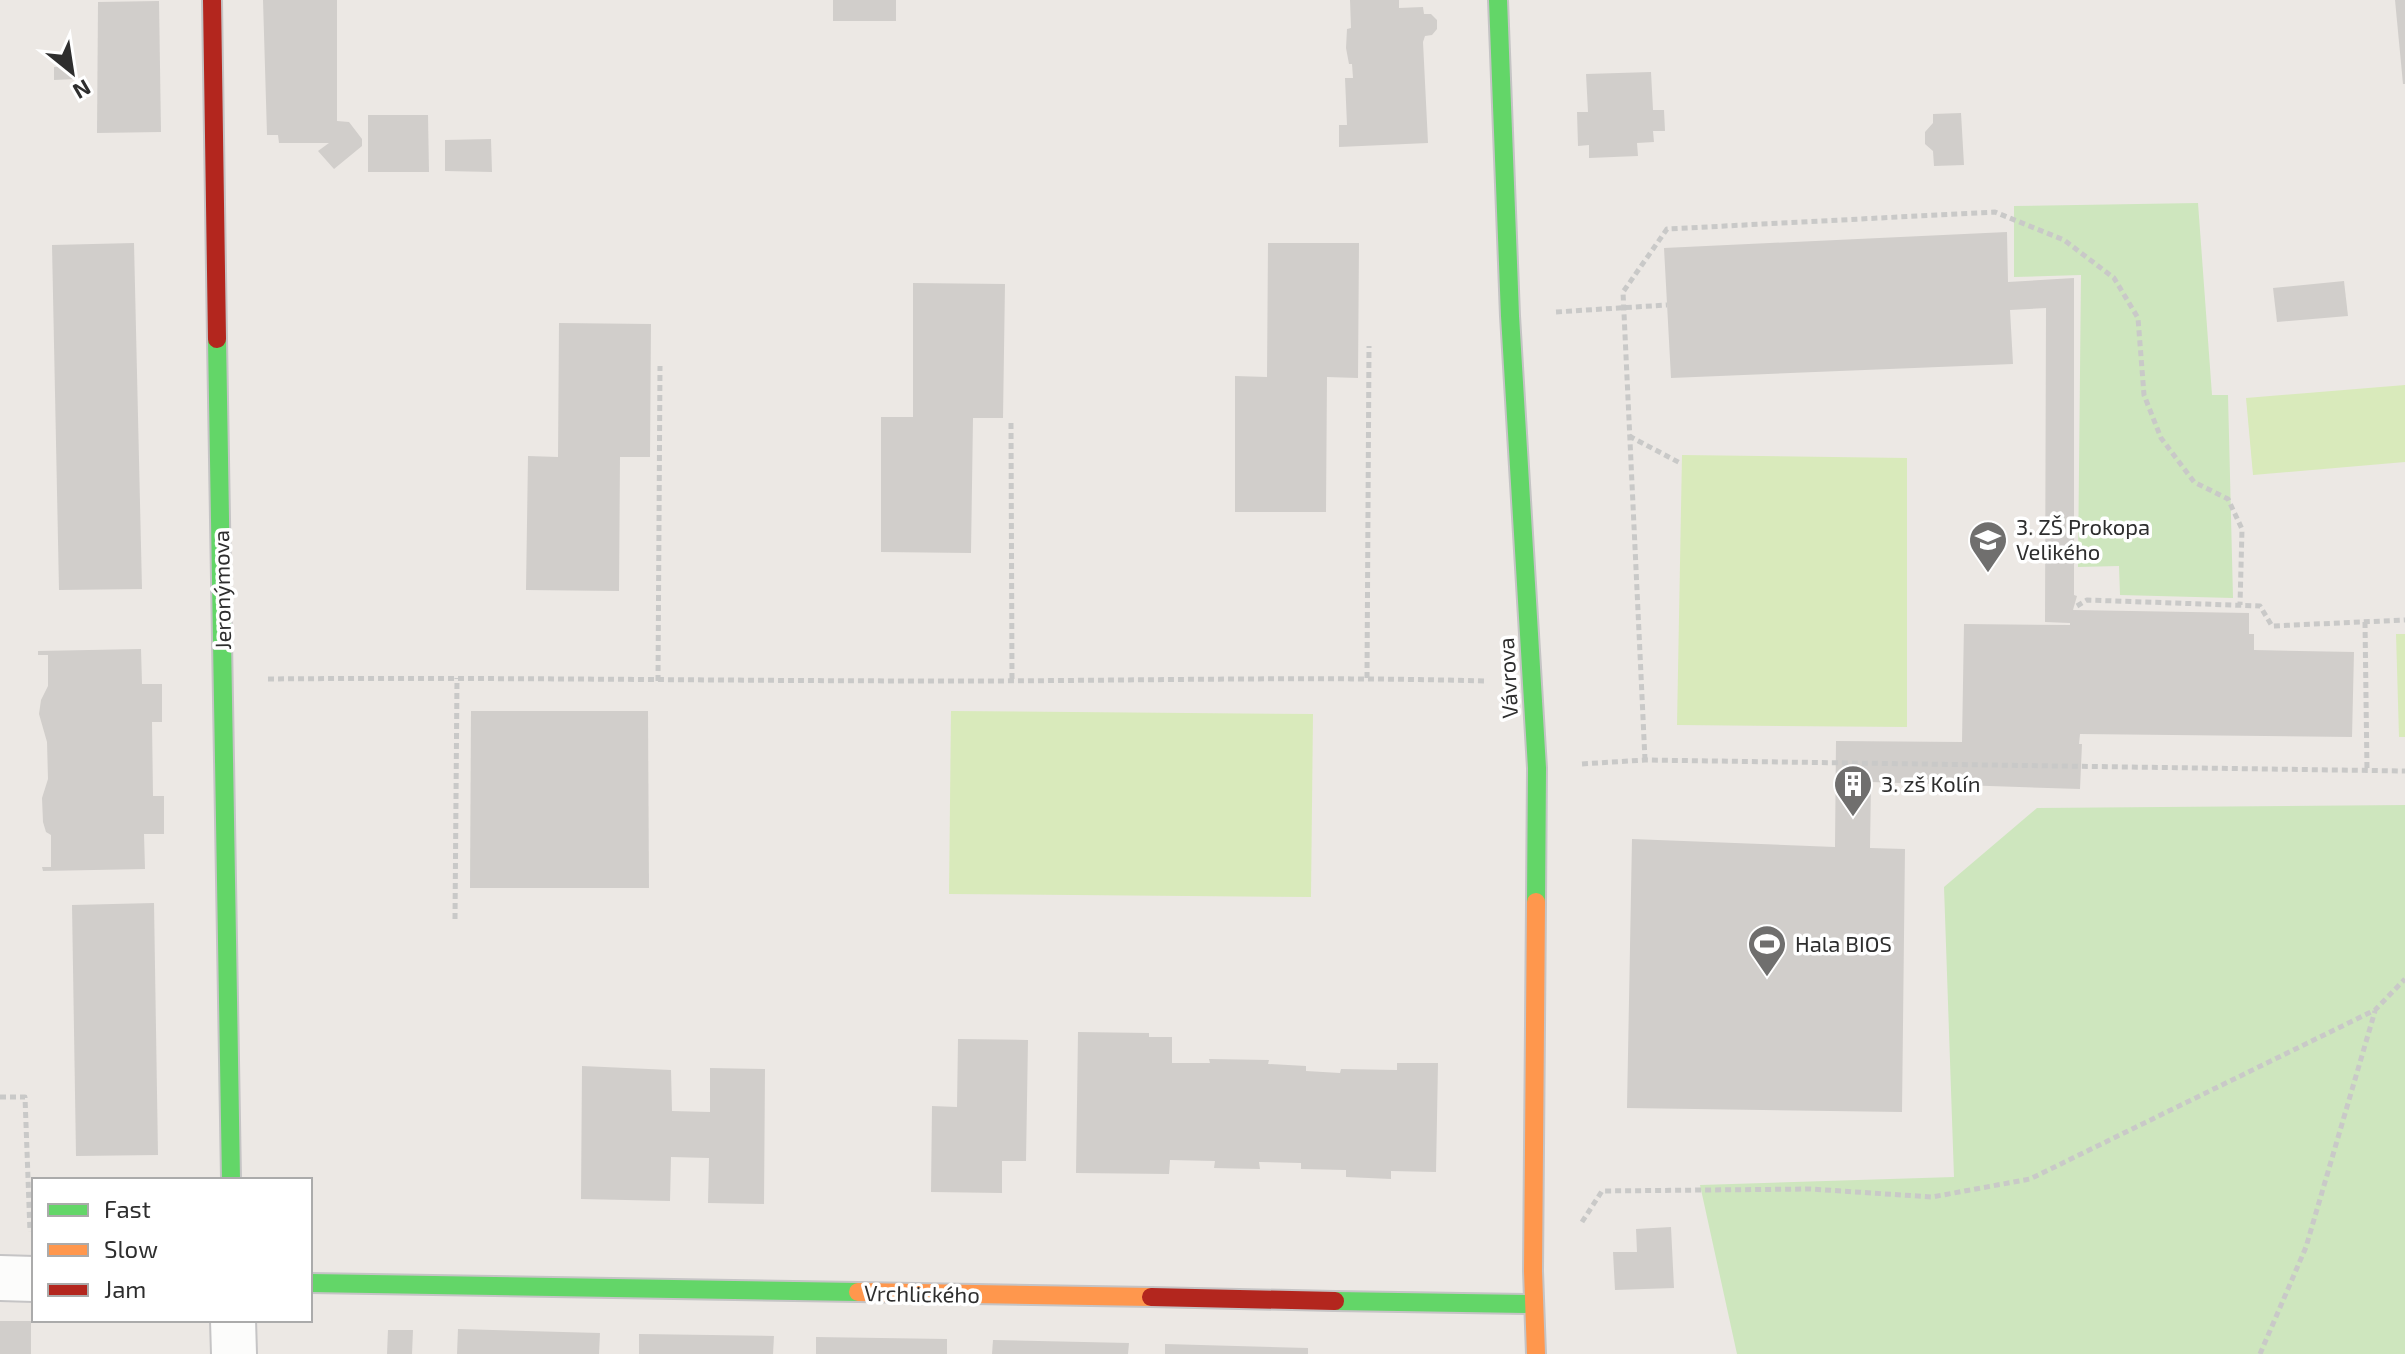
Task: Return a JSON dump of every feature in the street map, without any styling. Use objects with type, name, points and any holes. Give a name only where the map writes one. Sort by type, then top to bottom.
[{"type":"street","name":"Jeronýmova","points":[[212,0],[231,1178]]},
{"type":"street","name":"Vávrova","points":[[1498,0],[1510,316],[1537,768],[1536,1354]]},
{"type":"street","points":[[0,1278],[32,1262]]},
{"type":"street","name":"Vrchlického","points":[[312,1283],[1534,1304]]},
{"type":"street","points":[[233,1322],[234,1354]]},
{"type":"path","points":[[1645,760],[1623,292],[1667,229],[1995,212],[2064,240],[2114,278],[2138,318],[2144,395],[2161,438],[2194,482],[2228,499],[2242,529],[2240,605]]},
{"type":"path","points":[[1552,313],[1667,305]]},
{"type":"path","points":[[1367,678],[1369,346]]},
{"type":"path","points":[[658,681],[660,366]]},
{"type":"path","points":[[1011,423],[1012,681]]},
{"type":"path","points":[[1628,436],[1682,464]]},
{"type":"path","points":[[2077,606],[2087,600],[2260,606],[2272,626],[2405,620]]},
{"type":"path","points":[[2365,622],[2367,771]]},
{"type":"path","points":[[455,919],[457,678]]},
{"type":"path","points":[[266,679],[1012,681],[1367,678],[1487,681]]},
{"type":"path","points":[[1569,766],[1645,760],[2405,771]]},
{"type":"path","points":[[1577,1228],[1602,1191],[1811,1189],[1932,1197],[2030,1179],[2375,1010],[2405,979]]},
{"type":"path","points":[[2260,1354],[2306,1247],[2375,1010]]},
{"type":"path","points":[[0,1097],[25,1097],[32,1262]]},
{"type":"green space","points":[[2198,203],[2212,395],[2228,395],[2233,598],[2120,595],[2119,566],[2078,567],[2081,275],[2014,277],[2014,206]]},
{"type":"green space","points":[[2405,385],[2405,462],[2253,475],[2246,398]]},
{"type":"green space","points":[[1682,455],[1907,458],[1907,727],[1677,725]]},
{"type":"green space","points":[[2396,634],[2405,634],[2405,737],[2399,737]]},
{"type":"green space","points":[[951,711],[1313,714],[1311,897],[949,894]]},
{"type":"green space","points":[[2405,805],[2405,1354],[1737,1354],[1700,1185],[1954,1177],[1944,887],[2037,808]]},
{"type":"building","points":[[263,0],[337,0],[337,121],[349,122],[362,139],[362,146],[334,169],[318,151],[329,143],[279,143],[278,135],[267,135]]},
{"type":"building","points":[[833,0],[896,0],[896,21],[833,21]]},
{"type":"building","points":[[1350,0],[1399,0],[1399,8],[1423,7],[1424,14],[1431,14],[1437,20],[1437,29],[1432,35],[1425,36],[1423,42],[1428,143],[1339,147],[1339,125],[1347,125],[1345,78],[1353,78],[1346,48],[1347,29],[1351,28]]},
{"type":"building","points":[[2395,0],[2405,0],[2405,84],[2403,84]]},
{"type":"building","points":[[159,1],[161,132],[97,133],[98,2]]},
{"type":"building","points":[[76,65],[75,79],[54,80],[54,67]]},
{"type":"building","points":[[1651,72],[1653,110],[1664,110],[1665,131],[1653,131],[1654,142],[1637,143],[1638,156],[1589,158],[1589,145],[1578,146],[1577,112],[1588,112],[1586,74]]},
{"type":"building","points":[[1961,113],[1964,165],[1934,166],[1933,151],[1925,144],[1925,132],[1933,123],[1933,114]]},
{"type":"building","points":[[368,115],[428,115],[429,172],[368,172]]},
{"type":"building","points":[[491,139],[492,172],[445,171],[445,140]]},
{"type":"building","points":[[2007,232],[2008,282],[2074,278],[2074,595],[2077,596],[2073,610],[2249,613],[2249,634],[2254,634],[2254,650],[2354,652],[2352,737],[2080,734],[2080,789],[1871,782],[1870,848],[1905,849],[1902,1112],[1627,1108],[1632,839],[1835,847],[1836,741],[1962,742],[1964,624],[2070,625],[2045,622],[2046,308],[2010,310],[2013,364],[1671,378],[1664,248]]},
{"type":"building","points":[[134,243],[142,589],[59,590],[52,245]]},
{"type":"building","points":[[1268,243],[1359,243],[1358,378],[1327,377],[1326,512],[1235,512],[1235,376],[1267,377]]},
{"type":"building","points":[[2344,281],[2348,316],[2277,322],[2273,288]]},
{"type":"building","points":[[913,283],[1005,284],[1003,418],[973,418],[971,553],[881,552],[881,417],[913,417]]},
{"type":"building","points":[[559,323],[651,324],[650,457],[620,457],[619,591],[526,590],[528,456],[558,457]]},
{"type":"building","points":[[141,649],[142,684],[162,684],[162,722],[152,722],[153,796],[164,796],[164,834],[144,834],[145,869],[43,871],[42,867],[51,867],[51,835],[46,832],[43,822],[42,798],[48,779],[47,742],[39,714],[48,686],[48,655],[38,655],[38,651]]},
{"type":"building","points":[[471,711],[648,711],[649,888],[470,888]]},
{"type":"building","points":[[154,903],[158,1155],[76,1156],[72,905]]},
{"type":"building","points":[[1078,1032],[1149,1033],[1149,1037],[1172,1037],[1172,1063],[1210,1063],[1209,1059],[1269,1060],[1268,1064],[1306,1066],[1306,1071],[1340,1073],[1341,1069],[1397,1070],[1397,1063],[1438,1063],[1436,1172],[1391,1171],[1391,1179],[1346,1177],[1346,1170],[1301,1169],[1301,1163],[1259,1162],[1260,1169],[1214,1168],[1215,1161],[1170,1160],[1169,1174],[1076,1173]]},
{"type":"building","points":[[958,1039],[1028,1040],[1026,1161],[1002,1161],[1002,1193],[931,1192],[932,1106],[957,1107]]},
{"type":"building","points":[[582,1066],[671,1070],[672,1111],[710,1112],[710,1068],[765,1069],[764,1204],[708,1203],[709,1158],[671,1157],[670,1201],[581,1199]]},
{"type":"building","points":[[1671,1227],[1674,1288],[1615,1290],[1613,1252],[1637,1252],[1636,1229]]},
{"type":"building","points":[[0,1321],[31,1321],[31,1354],[0,1354]]},
{"type":"building","points":[[458,1329],[600,1333],[599,1354],[457,1354]]},
{"type":"building","points":[[388,1330],[413,1330],[412,1354],[387,1354]]},
{"type":"building","points":[[639,1334],[774,1336],[773,1354],[639,1354]]},
{"type":"building","points":[[816,1337],[947,1339],[947,1354],[816,1354]]},
{"type":"building","points":[[993,1340],[1129,1343],[1128,1354],[992,1354]]},
{"type":"building","points":[[1165,1344],[1308,1348],[1308,1354],[1165,1354]]},
{"type":"traffic: fast","points":[[1498,0],[1510,316],[1537,768],[1536,902]]},
{"type":"traffic: fast","points":[[217,339],[231,1178]]},
{"type":"traffic: fast","points":[[312,1283],[858,1292]]},
{"type":"traffic: fast","points":[[1335,1301],[1534,1304]]},
{"type":"traffic: slow","points":[[1536,902],[1533,1271],[1536,1354]]},
{"type":"traffic: slow","points":[[858,1292],[1151,1297]]},
{"type":"traffic: jam","points":[[212,0],[217,339]]},
{"type":"traffic: jam","points":[[1151,1297],[1335,1301]]},
{"type":"place","name":"3. ZŠ Prokopa Velikého","points":[[1988,574]]},
{"type":"place","name":"3. zš Kolín","points":[[1853,818]]},
{"type":"place","name":"Hala BIOS","points":[[1767,978]]}]
